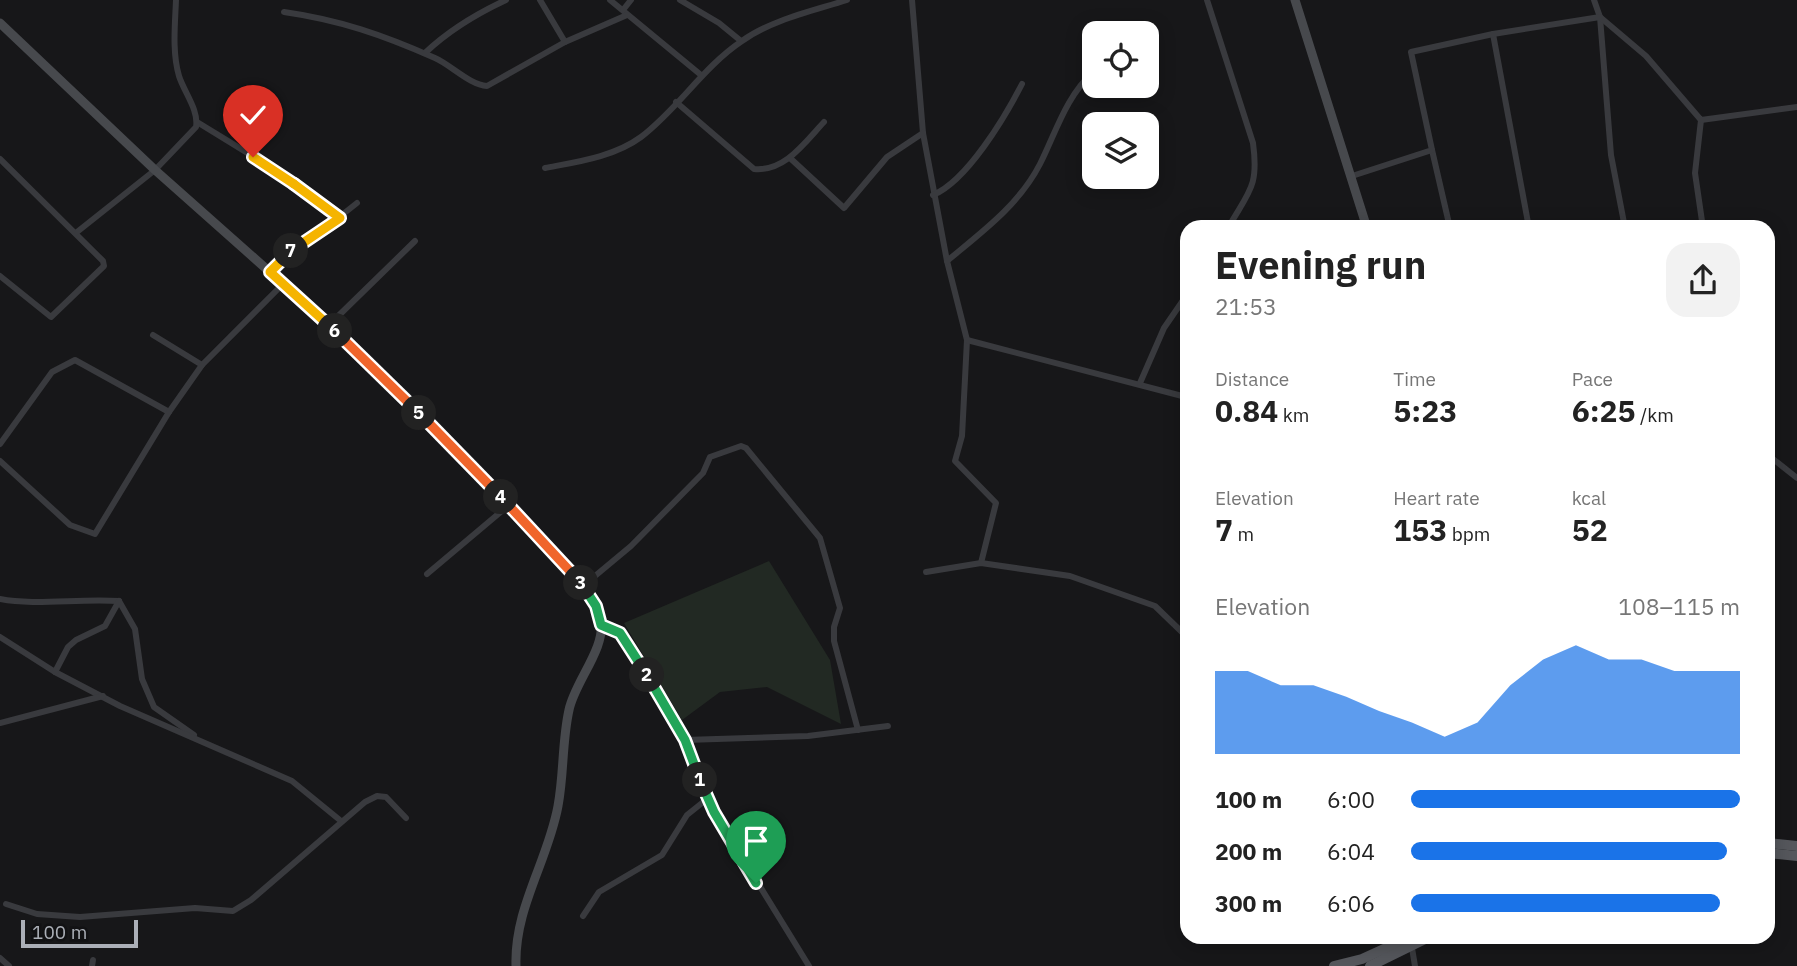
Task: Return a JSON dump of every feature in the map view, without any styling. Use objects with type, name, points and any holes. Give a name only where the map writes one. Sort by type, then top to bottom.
[{"type":"main road","points":[[1775,844],[1797,846]]},
{"type":"main road","points":[[1775,854],[1797,856]]},
{"type":"main road","points":[[1334,966],[1407,944]]},
{"type":"main road","points":[[1370,966],[1408,944]]},
{"type":"street","points":[[77,232],[155,170],[196,127],[197,122],[177,64],[176,0]]},
{"type":"street","points":[[425,53],[441,37],[506,0]]},
{"type":"street","points":[[540,0],[565,42]]},
{"type":"street","points":[[610,0],[701,75]]},
{"type":"street","points":[[284,12],[335,20],[425,53],[488,86],[565,42],[625,13],[631,0]]},
{"type":"street","points":[[680,0],[719,23],[741,41]]},
{"type":"street","points":[[545,168],[592,159],[640,138],[701,75],[741,41],[760,30],[828,3],[847,0]]},
{"type":"street","points":[[912,0],[923,133],[933,195],[967,340],[962,436],[954,461],[996,503],[981,563]]},
{"type":"street","points":[[1207,0],[1253,143],[1256,166],[1252,191],[1233,220]]},
{"type":"street","points":[[1295,0],[1365,220]]},
{"type":"street","points":[[1594,0],[1600,17],[1611,155],[1623,220]]},
{"type":"street","points":[[1448,220],[1410,52],[1493,34],[1600,17],[1646,56],[1701,120],[1695,173],[1702,220]]},
{"type":"street","points":[[0,23],[155,170],[329,325],[509,505],[583,586],[596,606],[601,625],[597,643],[569,710],[558,805],[552,832],[522,913],[515,946],[516,966]]},
{"type":"street","points":[[1493,34],[1528,220]]},
{"type":"street","points":[[947,261],[995,222],[1017,198],[1039,165],[1064,108],[1082,83]]},
{"type":"street","points":[[933,195],[946,190],[992,136],[1022,84]]},
{"type":"street","points":[[676,102],[754,169],[764,170],[790,158],[824,122]]},
{"type":"street","points":[[1701,120],[1797,107]]},
{"type":"street","points":[[197,122],[276,172],[340,218]]},
{"type":"street","points":[[790,158],[844,208],[887,158],[923,133]]},
{"type":"street","points":[[1352,176],[1432,150]]},
{"type":"street","points":[[0,159],[77,232],[104,266],[51,317],[0,276]]},
{"type":"street","points":[[270,272],[298,245],[309,241],[358,203]]},
{"type":"street","points":[[329,325],[415,241]]},
{"type":"street","points":[[0,288],[8,284]]},
{"type":"street","points":[[0,461],[70,525],[95,534],[169,412],[202,365],[283,284]]},
{"type":"street","points":[[1140,383],[1164,328],[1180,305]]},
{"type":"street","points":[[153,335],[202,365]]},
{"type":"street","points":[[967,340],[1180,395]]},
{"type":"street","points":[[0,444],[52,372],[75,360],[169,412]]},
{"type":"street","points":[[583,586],[631,546],[703,473],[710,457],[741,446],[746,448],[820,538],[840,608],[834,627],[834,641],[858,730]]},
{"type":"street","points":[[1775,461],[1797,478]]},
{"type":"street","points":[[427,574],[509,505]]},
{"type":"street","points":[[926,572],[981,563],[1070,576],[1155,606],[1180,630]]},
{"type":"street","points":[[0,599],[16,602],[83,598],[119,601]]},
{"type":"street","points":[[55,671],[68,647],[76,640],[106,626],[119,601]]},
{"type":"street","points":[[119,601],[135,629],[142,679],[154,708],[210,745]]},
{"type":"street","points":[[601,625],[620,633],[627,642],[685,740],[707,799],[809,966]]},
{"type":"street","points":[[1,639],[103,696],[292,781],[341,821]]},
{"type":"street","points":[[0,723],[103,696]]},
{"type":"street","points":[[685,740],[808,736],[888,726]]},
{"type":"street","points":[[6,904],[37,914],[80,917],[195,908],[233,911],[251,901],[341,821],[376,796],[386,797],[406,818]]},
{"type":"street","points":[[583,916],[599,892],[662,855],[687,815],[707,799]]},
{"type":"street","points":[[1410,944],[1415,966]]},
{"type":"street","points":[[0,958],[9,966]]},
{"type":"shaded area","points":[[769,561],[830,660],[841,724],[767,687],[720,692],[682,720],[624,623]]},
{"type":"route","points":[[253,157],[340,218],[309,241],[298,245],[270,272],[333,328],[455,448],[583,586],[596,606],[601,625],[620,633],[627,642],[685,740],[707,799],[756,883]]}]
